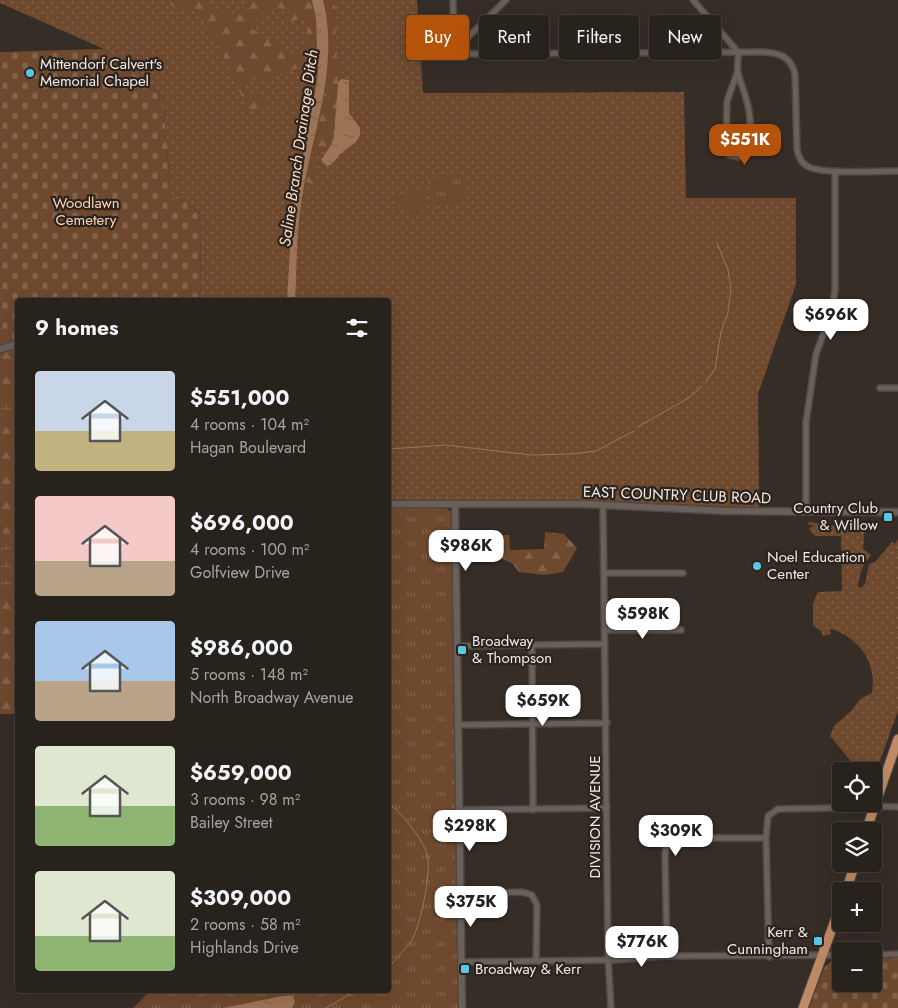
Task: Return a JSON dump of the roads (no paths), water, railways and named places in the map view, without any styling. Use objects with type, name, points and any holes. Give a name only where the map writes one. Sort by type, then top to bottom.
[{"type":"main road","points":[[882,786],[898,739]]},
{"type":"main road","points":[[803,1008],[832,930]]},
{"type":"street","points":[[453,0],[453,15]]},
{"type":"street","points":[[469,36],[506,0]]},
{"type":"street","points":[[693,0],[739,53],[736,72],[727,101],[726,148],[729,155],[739,157],[745,155],[749,148],[749,110],[736,72]]},
{"type":"street","points":[[469,53],[481,55],[773,53],[784,57],[791,64],[795,74],[796,144],[800,159],[812,168],[898,170]]},
{"type":"street","points":[[806,512],[806,422],[816,354],[831,313],[835,291],[835,170]]},
{"type":"street","points":[[0,349],[15,345]]},
{"type":"street","points":[[880,388],[898,388]]},
{"type":"street","name":"EAST COUNTRY CLUB ROAD","points":[[391,504],[603,505],[701,511],[898,512]]},
{"type":"street","points":[[455,504],[462,1008]]},
{"type":"street","name":"DIVISION AVENUE","points":[[603,505],[611,1008]]},
{"type":"street","points":[[605,573],[683,573]]},
{"type":"street","points":[[606,630],[681,630]]},
{"type":"street","points":[[532,644],[534,810]]},
{"type":"street","points":[[457,646],[606,644]]},
{"type":"street","points":[[458,725],[607,724]]},
{"type":"street","points":[[882,806],[898,806]]},
{"type":"street","points":[[460,810],[607,808]]},
{"type":"street","points":[[769,956],[767,818],[770,813],[778,809],[832,808]]},
{"type":"street","points":[[667,956],[666,856],[669,840],[676,838],[766,838]]},
{"type":"street","points":[[460,894],[522,892],[532,895],[537,905],[536,960]]},
{"type":"street","points":[[882,955],[898,954]]},
{"type":"street","points":[[462,962],[609,960],[667,956],[832,956]]},
{"type":"water","points":[[312,0],[323,0],[328,27],[326,80],[300,212],[295,298],[287,298],[292,215],[318,76],[316,19]]},
{"type":"water","points":[[341,79],[349,80],[349,113],[360,128],[360,135],[356,142],[340,154],[332,164],[327,166],[321,160],[331,145],[334,136],[338,83]]},
{"type":"water","points":[[283,996],[293,996],[295,1002],[292,1008],[223,1008]]},
{"type":"waterway","points":[[705,383],[715,369],[721,332],[728,312],[731,289],[728,270],[717,243]]},
{"type":"waterway","points":[[638,427],[690,397],[702,386]]},
{"type":"waterway","points":[[391,449],[446,445],[531,455],[572,454],[596,451],[634,431]]},
{"type":"waterway","name":"Saline Branch Drainage Ditch","points":[[391,806],[413,828],[427,853],[428,859],[428,877],[416,931],[411,942],[391,966]]},
{"type":"waterway","name":"Saline Branch Drainage Ditch","points":[[326,1008],[352,993]]},
{"type":"place","name":"Mittendorf Calvert's Memorial Chapel","points":[[30,73]]},
{"type":"place","name":"Country Club & Willow","points":[[888,517]]},
{"type":"place","name":"Noel Education Center","points":[[757,566]]},
{"type":"place","name":"Broadway & Thompson","points":[[462,650]]},
{"type":"place","name":"Kerr & Cunningham","points":[[818,941]]},
{"type":"place","name":"Broadway & Kerr","points":[[465,969]]},
{"type":"park label","name":"Woodlawn Cemetery","points":[[86,212]]}]
